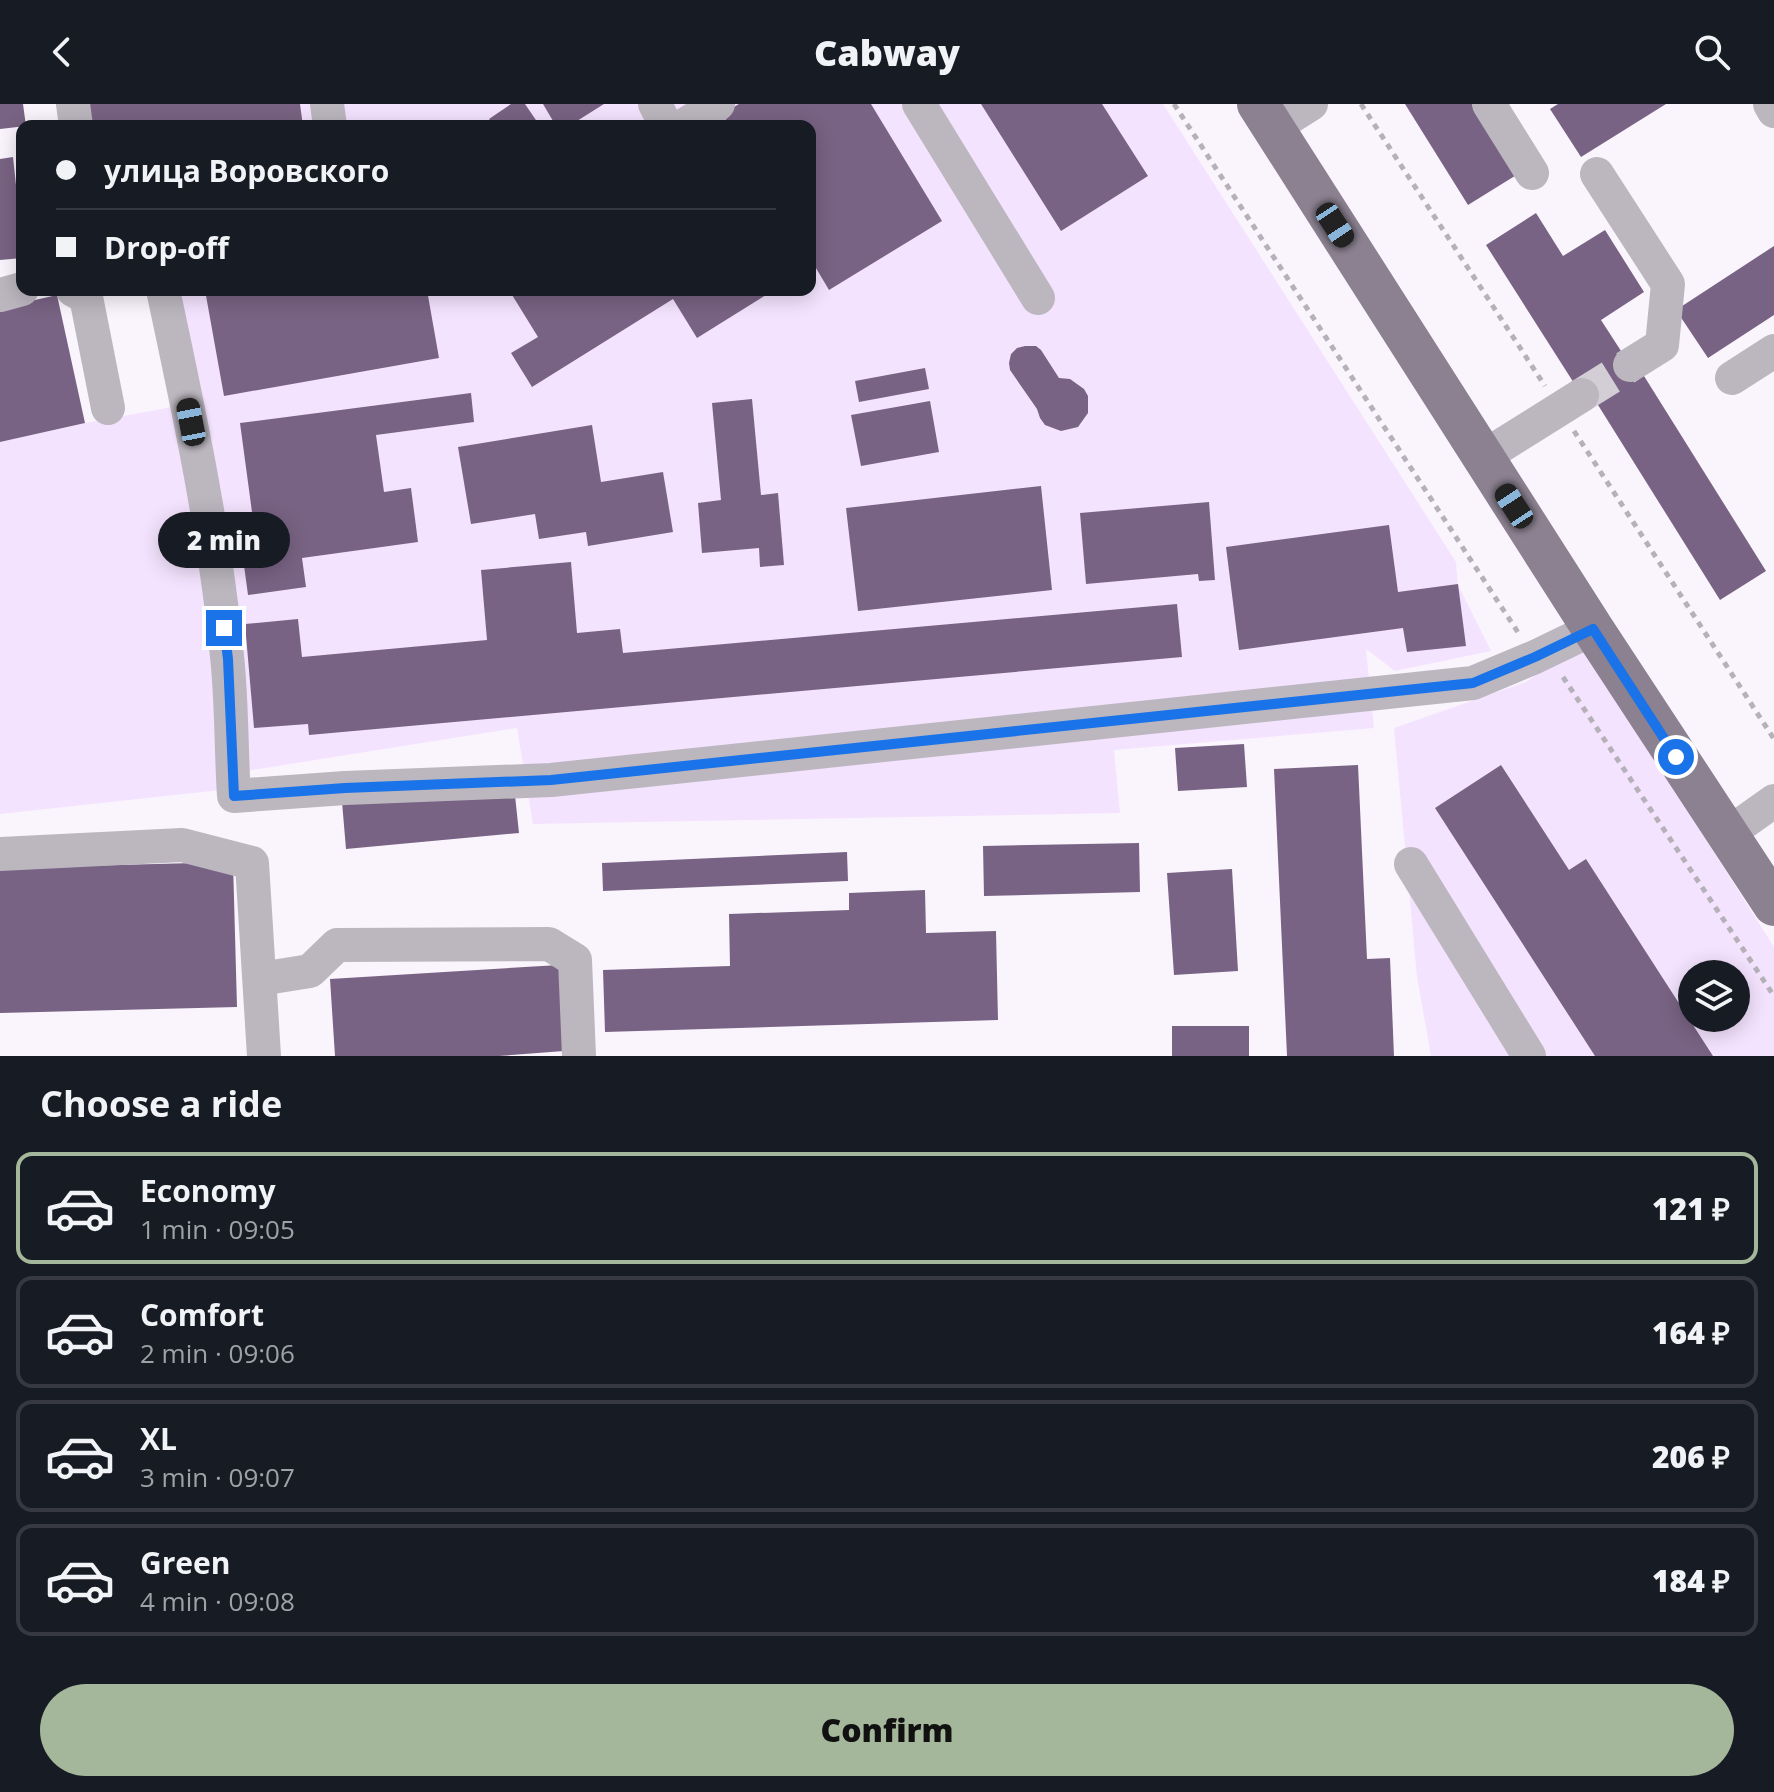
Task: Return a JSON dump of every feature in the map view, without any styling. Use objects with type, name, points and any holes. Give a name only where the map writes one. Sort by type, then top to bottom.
[{"type":"main road","points":[[1265,116],[1593,629],[1774,905]]},
{"type":"lane","points":[[693,120],[718,104]]},
{"type":"lane","points":[[919,104],[1038,298]]},
{"type":"lane","points":[[1265,116],[1311,104]]},
{"type":"lane","points":[[1489,104],[1532,173]]},
{"type":"lane","points":[[1770,104],[1774,111]]},
{"type":"lane","points":[[1597,174],[1668,284],[1662,345],[1630,365]]},
{"type":"lane","points":[[84,296],[108,408]]},
{"type":"lane","points":[[164,296],[213,535],[228,659],[234,796],[551,780],[1473,683],[1593,629]]},
{"type":"lane","points":[[1732,378],[1774,351]]},
{"type":"lane","points":[[1483,457],[1582,395]]},
{"type":"lane","points":[[1726,835],[1774,801]]},
{"type":"lane","points":[[0,854],[182,845],[252,863],[264,1056]]},
{"type":"lane","points":[[1411,864],[1529,1056]]},
{"type":"lane","points":[[260,979],[310,971],[337,945],[549,944],[575,960],[579,1056]]},
{"type":"path","points":[[1174,104],[1535,657],[1565,679],[1774,996]]},
{"type":"shaded area","points":[[87,104],[1163,104],[1456,562],[1458,585],[1491,651],[1395,671],[1366,649],[1374,728],[1114,750],[1120,813],[533,824],[517,728],[233,773],[164,296],[816,296],[816,120],[89,120]]},
{"type":"shaded area","points":[[172,407],[224,699],[221,790],[0,814],[0,442]]},
{"type":"shaded area","points":[[1576,647],[1587,651],[1774,947],[1774,1056],[1431,1056],[1417,977],[1394,728],[1526,682]]},
{"type":"building","points":[[0,104],[23,104],[25,120],[16,120],[16,127],[0,129]]},
{"type":"building","points":[[87,104],[300,104],[302,120],[89,120]]},
{"type":"building","points":[[511,104],[525,104],[536,120],[490,120]]},
{"type":"building","points":[[543,104],[604,104],[579,120],[552,120]]},
{"type":"building","points":[[739,104],[871,104],[942,221],[829,290],[816,268],[816,120],[726,120],[722,114]]},
{"type":"building","points":[[981,104],[1102,104],[1148,176],[1061,231]]},
{"type":"building","points":[[1405,104],[1474,104],[1518,174],[1468,205]]},
{"type":"building","points":[[1558,104],[1666,104],[1581,157],[1550,109]]},
{"type":"building","points":[[13,157],[16,259],[0,260],[0,159]]},
{"type":"building","points":[[1536,213],[1563,256],[1605,230],[1644,292],[1601,320],[1634,371],[1639,368],[1766,571],[1720,600],[1593,397],[1586,402],[1486,245]]},
{"type":"building","points":[[1774,246],[1774,315],[1708,358],[1676,310]]},
{"type":"building","points":[[57,296],[85,423],[0,442],[0,308]]},
{"type":"building","points":[[206,296],[428,296],[439,358],[224,396]]},
{"type":"building","points":[[513,296],[764,296],[697,338],[673,299],[532,387],[511,353],[538,337]]},
{"type":"building","points":[[1025,346],[1036,346],[1059,378],[1070,379],[1084,389],[1088,396],[1088,413],[1078,427],[1061,431],[1045,425],[1040,418],[1010,370],[1011,354]]},
{"type":"building","points":[[925,368],[929,389],[859,402],[855,381]]},
{"type":"building","points":[[471,393],[474,422],[376,435],[384,492],[411,488],[418,542],[302,558],[306,587],[248,595],[237,514],[252,512],[240,423]]},
{"type":"building","points":[[752,399],[761,495],[778,493],[784,565],[760,567],[759,548],[702,553],[698,503],[721,500],[712,403]]},
{"type":"building","points":[[930,401],[939,452],[861,466],[851,415]]},
{"type":"building","points":[[592,425],[601,482],[663,472],[673,532],[588,546],[586,532],[539,539],[535,514],[471,524],[458,447]]},
{"type":"building","points":[[1041,486],[1052,590],[858,611],[846,508]]},
{"type":"building","points":[[1209,502],[1215,580],[1199,581],[1198,574],[1086,584],[1080,513]]},
{"type":"building","points":[[1389,525],[1398,592],[1458,584],[1466,646],[1407,652],[1403,628],[1239,650],[1226,547]]},
{"type":"building","points":[[571,562],[577,633],[620,629],[623,653],[1177,604],[1182,657],[309,735],[308,724],[254,728],[245,624],[298,619],[302,657],[487,640],[481,570]]},
{"type":"building","points":[[1244,744],[1247,787],[1178,791],[1175,748]]},
{"type":"building","points":[[1358,765],[1367,959],[1390,958],[1394,1056],[1287,1056],[1274,769]]},
{"type":"building","points":[[1501,765],[1569,870],[1586,859],[1678,1002],[1678,1032],[1698,1032],[1713,1056],[1595,1056],[1435,808]]},
{"type":"building","points":[[514,786],[519,833],[346,849],[342,802]]},
{"type":"building","points":[[1139,843],[1140,892],[984,896],[983,846]]},
{"type":"building","points":[[847,852],[848,881],[603,891],[602,863]]},
{"type":"building","points":[[233,862],[237,1007],[0,1013],[0,868]]},
{"type":"building","points":[[1232,869],[1238,971],[1174,975],[1167,873]]},
{"type":"building","points":[[925,890],[926,933],[996,931],[998,1020],[605,1032],[603,970],[730,966],[729,914],[849,910],[849,893]]},
{"type":"building","points":[[559,965],[564,1051],[499,1056],[335,1056],[330,979]]},
{"type":"building","points":[[1172,1026],[1249,1026],[1249,1056],[1172,1056]]},
{"type":"tunnel","points":[[1582,395],[1630,365]]},
{"type":"route","points":[[224,628],[234,796],[551,780],[1473,683],[1593,629],[1676,757]]}]
